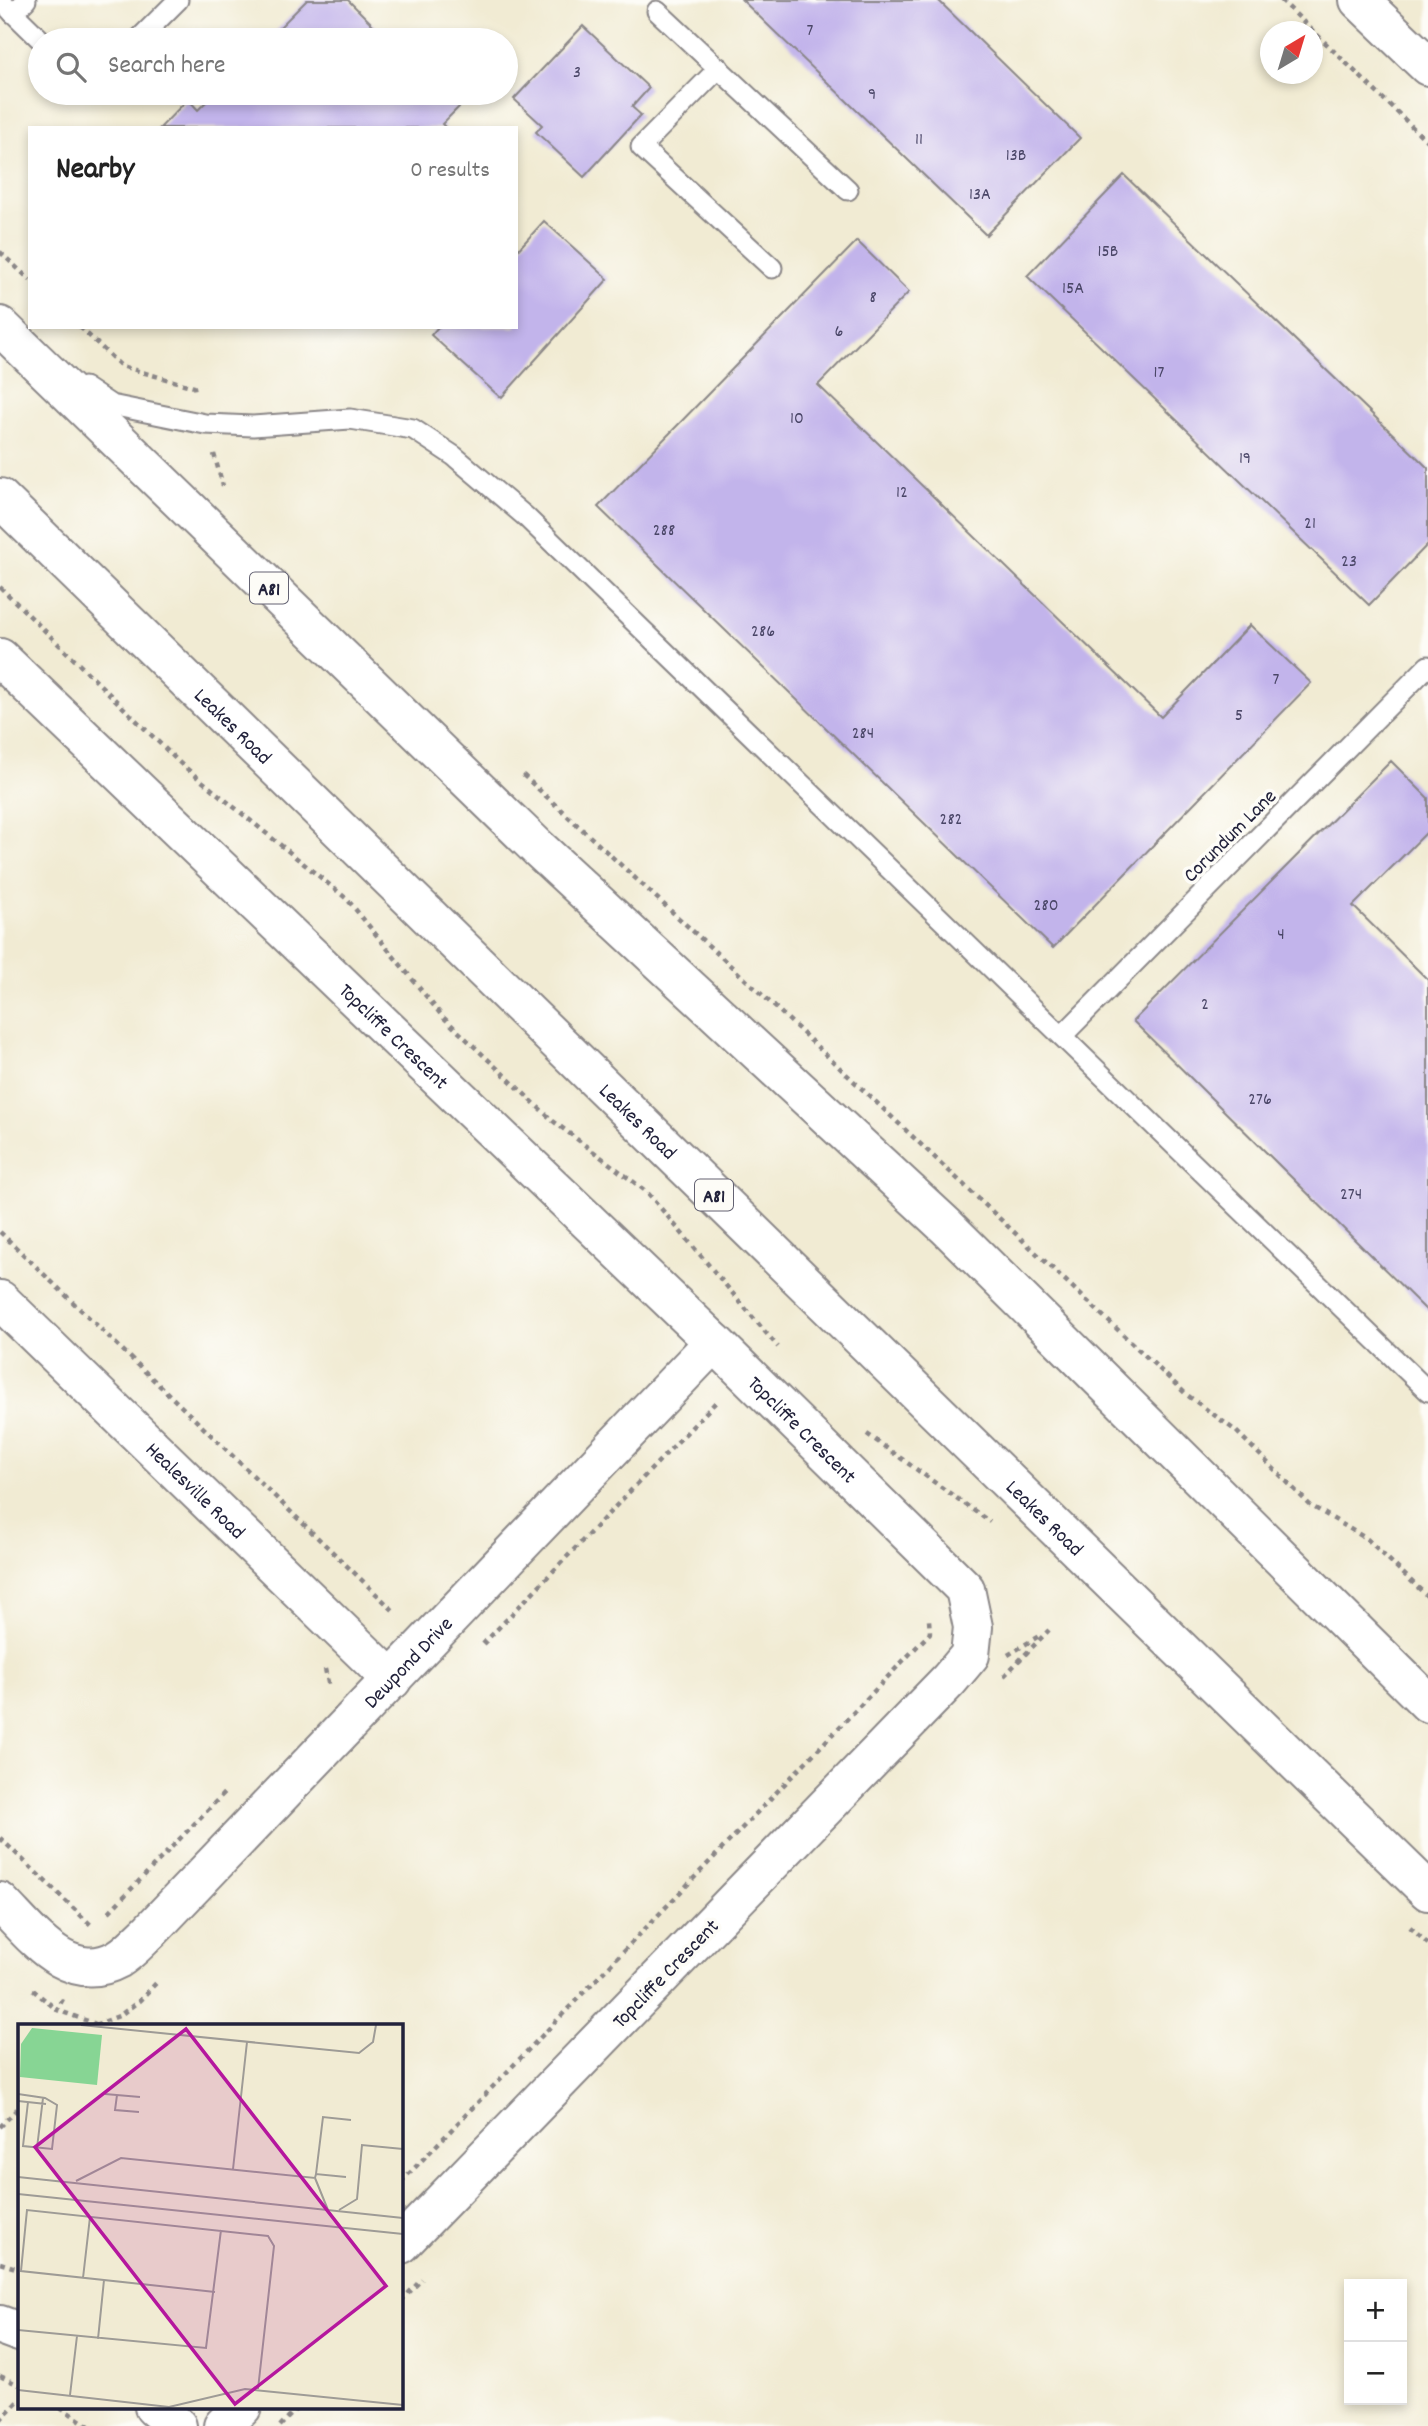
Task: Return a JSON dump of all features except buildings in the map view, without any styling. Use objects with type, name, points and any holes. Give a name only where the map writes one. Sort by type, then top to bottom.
[{"type":"main road","points":[[1359,0],[1428,66]]},
{"type":"main road","name":"A81","points":[[7,333],[539,849],[956,1235],[1428,1703]]},
{"type":"main road","name":"Leakes Road","points":[[0,498],[1428,1891]]},
{"type":"main road","name":"Topcliffe Crescent","points":[[1,662],[714,1342],[965,1589],[973,1627],[970,1656],[925,1706],[402,2243]]},
{"type":"main road","name":"Healesville Road","points":[[0,1300],[392,1680]]},
{"type":"main road","name":"Dewpond Drive","points":[[0,1902],[54,1955],[75,1965],[93,1968],[119,1958],[152,1930],[714,1342]]},
{"type":"main road","points":[[0,2325],[18,2332]]},
{"type":"main road","points":[[155,2408],[177,2426]]},
{"type":"main road","points":[[223,2426],[241,2408]]},
{"type":"lane","points":[[150,28],[178,0]]},
{"type":"lane","points":[[13,4],[31,28]]},
{"type":"lane","points":[[657,11],[848,190]]},
{"type":"lane","points":[[719,68],[640,147],[772,268]]},
{"type":"lane","points":[[7,333],[111,405],[205,424],[253,426],[350,419],[413,429],[454,456],[526,517],[1428,1391]]},
{"type":"lane","name":"Corundum Lane","points":[[1062,1036],[1428,666]]},
{"type":"path","points":[[1281,0],[1428,142]]},
{"type":"path","points":[[0,253],[28,278]]},
{"type":"path","points":[[82,329],[121,366],[194,387],[225,495]]},
{"type":"path","points":[[0,587],[181,764],[347,899],[443,1017],[552,1121],[647,1192],[783,1352]]},
{"type":"path","points":[[517,769],[767,999],[1187,1395],[1236,1431],[1310,1505],[1367,1539],[1428,1597]]},
{"type":"path","points":[[0,1231],[396,1614]]},
{"type":"path","points":[[474,1654],[716,1402],[726,1412]]},
{"type":"path","points":[[863,1431],[999,1531]]},
{"type":"path","points":[[402,2181],[930,1633],[929,1614]]},
{"type":"path","points":[[1408,1925],[1428,1944]]},
{"type":"path","points":[[98,2024],[119,2016],[139,2001],[168,1971]]},
{"type":"path","points":[[0,2127],[18,2108]]},
{"type":"path","points":[[0,2263],[18,2269]]},
{"type":"path","points":[[0,2376],[18,2385]]},
{"type":"path","points":[[0,2420],[18,2401]]},
{"type":"path","points":[[62,2408],[89,2426]]},
{"type":"path","points":[[280,2426],[297,2408]]}]
